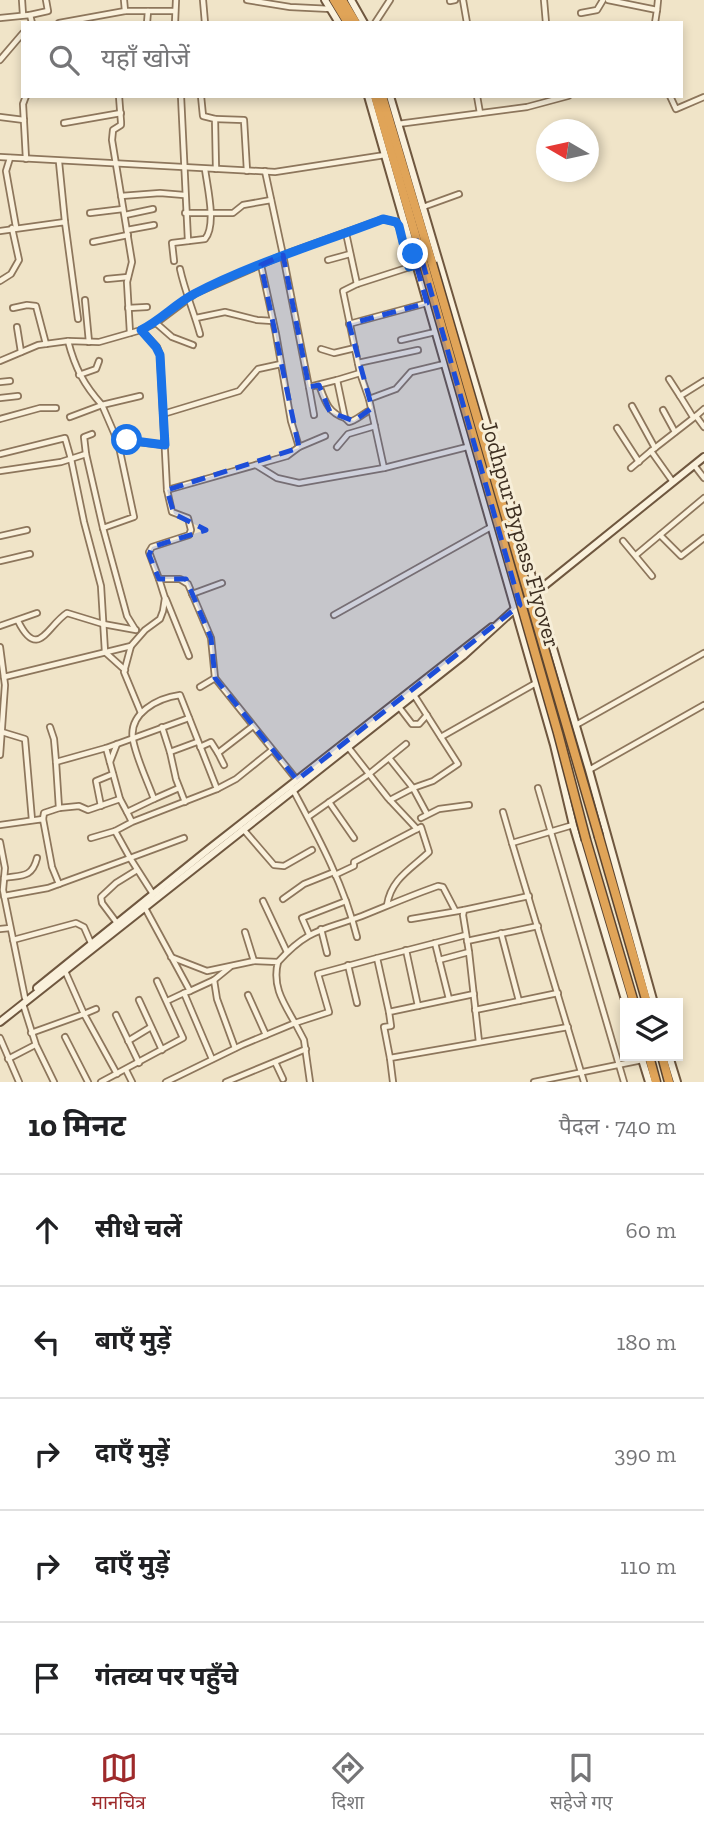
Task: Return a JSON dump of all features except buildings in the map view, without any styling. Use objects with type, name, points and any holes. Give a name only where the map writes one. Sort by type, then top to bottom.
[{"type":"highway","points":[[334,0],[347,21]]},
{"type":"highway","points":[[342,0],[355,21]]},
{"type":"highway","points":[[376,98],[420,238],[435,245]]},
{"type":"highway","points":[[383,98],[420,238],[413,254]]},
{"type":"highway","name":"Jodhpur Bypass Flyover","points":[[420,238],[420,265],[558,733],[633,998]]},
{"type":"highway","name":"Jodhpur Bypass Flyover","points":[[420,265],[599,837],[645,998]]},
{"type":"highway","points":[[646,1061],[656,1082]]},
{"type":"highway","points":[[663,1061],[669,1082]]},
{"type":"street","points":[[22,0],[23,15]]},
{"type":"street","points":[[0,18],[48,11],[46,0]]},
{"type":"street","points":[[124,0],[125,11]]},
{"type":"street","points":[[175,21],[176,0]]},
{"type":"street","points":[[203,0],[205,21]]},
{"type":"street","points":[[247,0],[290,8],[332,9]]},
{"type":"street","points":[[325,0],[338,21]]},
{"type":"street","points":[[351,0],[363,21]]},
{"type":"street","points":[[376,21],[390,0]]},
{"type":"street","points":[[463,0],[467,21]]},
{"type":"street","points":[[544,0],[546,21]]},
{"type":"street","points":[[581,13],[597,10],[605,0],[657,10]]},
{"type":"street","points":[[654,21],[658,0]]},
{"type":"street","points":[[72,21],[125,11],[175,11]]},
{"type":"street","points":[[147,21],[148,11]]},
{"type":"street","points":[[30,15],[32,21]]},
{"type":"street","points":[[0,60],[21,35]]},
{"type":"street","points":[[671,98],[676,108],[704,97]]},
{"type":"street","points":[[25,98],[23,104],[26,159]]},
{"type":"street","points":[[119,98],[121,125],[115,127],[112,133],[132,262],[128,277],[130,333]]},
{"type":"street","points":[[180,98],[188,241]]},
{"type":"street","points":[[201,98],[203,116],[215,120],[244,120],[247,171]]},
{"type":"street","points":[[369,98],[413,254],[420,265]]},
{"type":"street","points":[[391,98],[576,725],[653,998]]},
{"type":"street","points":[[477,98],[480,113]]},
{"type":"street","points":[[398,124],[527,107],[561,98]]},
{"type":"street","points":[[64,123],[121,113]]},
{"type":"street","points":[[0,117],[24,120]]},
{"type":"street","points":[[215,120],[216,169]]},
{"type":"street","points":[[0,158],[265,171],[303,169],[385,155]]},
{"type":"street","points":[[0,281],[11,274],[19,260],[6,171],[10,158]]},
{"type":"street","points":[[59,162],[78,319]]},
{"type":"street","points":[[174,261],[172,243],[207,237],[211,215],[205,169]]},
{"type":"street","points":[[265,171],[314,415]]},
{"type":"street","points":[[121,196],[160,193],[184,195]]},
{"type":"street","points":[[424,206],[459,194]]},
{"type":"street","points":[[185,214],[233,213],[243,205],[271,200]]},
{"type":"street","points":[[90,213],[123,209]]},
{"type":"street","points":[[125,215],[153,209]]},
{"type":"street","points":[[0,361],[46,344],[68,341],[99,342],[141,330],[156,323],[187,299],[283,255],[383,219],[396,222],[420,265],[427,303],[467,447],[625,998]]},
{"type":"street","points":[[0,231],[65,222]]},
{"type":"street","points":[[93,242],[154,225]]},
{"type":"street","points":[[346,233],[357,284]]},
{"type":"street","points":[[328,260],[350,254]]},
{"type":"street","points":[[261,265],[291,421],[299,447]]},
{"type":"street","points":[[384,468],[343,291],[357,284],[420,265]]},
{"type":"street","points":[[180,270],[200,334]]},
{"type":"street","points":[[107,279],[128,277]]},
{"type":"street","points":[[85,300],[89,341]]},
{"type":"street","points":[[349,324],[427,303]]},
{"type":"street","points":[[13,308],[36,306],[46,344]]},
{"type":"street","points":[[128,309],[147,307]]},
{"type":"street","points":[[196,318],[231,312],[250,319],[273,321]]},
{"type":"street","points":[[156,323],[173,337],[193,345]]},
{"type":"street","points":[[17,327],[21,352]]},
{"type":"street","points":[[141,330],[160,355],[167,490],[172,512],[188,518],[191,530],[189,535],[149,550],[189,656]]},
{"type":"street","points":[[401,340],[435,332]]},
{"type":"street","points":[[68,341],[79,374],[85,386],[102,405],[118,442],[129,483],[134,517],[103,528]]},
{"type":"street","points":[[321,349],[334,353],[355,348]]},
{"type":"street","points":[[358,363],[418,350]]},
{"type":"street","points":[[79,374],[96,369],[99,361]]},
{"type":"street","points":[[163,414],[239,391],[258,369],[281,364]]},
{"type":"street","points":[[369,400],[396,388],[411,372],[444,364]]},
{"type":"street","points":[[309,387],[360,373]]},
{"type":"street","points":[[669,379],[704,427]]},
{"type":"street","points":[[337,380],[345,418]]},
{"type":"street","points":[[0,383],[10,381]]},
{"type":"street","points":[[680,396],[704,381]]},
{"type":"street","points":[[319,385],[330,410],[336,416],[351,422],[360,414],[371,410]]},
{"type":"street","points":[[0,398],[18,396]]},
{"type":"street","points":[[70,416],[140,396]]},
{"type":"street","points":[[632,406],[653,450],[673,482]]},
{"type":"street","points":[[0,419],[40,408],[56,408]]},
{"type":"street","points":[[631,468],[704,409]]},
{"type":"street","points":[[663,410],[675,432]]},
{"type":"street","points":[[337,447],[348,434],[375,426]]},
{"type":"street","points":[[617,428],[639,462]]},
{"type":"street","points":[[92,434],[84,437],[103,528],[127,616],[138,633]]},
{"type":"street","points":[[114,435],[138,442],[165,445]]},
{"type":"street","points":[[167,490],[287,456],[299,447],[325,436]]},
{"type":"street","points":[[0,454],[65,438],[83,522],[101,586],[105,652],[125,670]]},
{"type":"street","points":[[256,465],[277,478],[299,483],[384,468],[467,447]]},
{"type":"street","points":[[0,471],[86,454]]},
{"type":"street","points":[[0,1017],[65,971],[294,785],[399,707],[515,609],[704,457]]},
{"type":"street","points":[[694,465],[704,478]]},
{"type":"street","points":[[636,555],[704,498]]},
{"type":"street","points":[[334,615],[491,527]]},
{"type":"street","points":[[0,536],[27,530]]},
{"type":"street","points":[[660,535],[681,556],[704,538]]},
{"type":"street","points":[[623,541],[652,576]]},
{"type":"street","points":[[0,561],[30,554]]},
{"type":"street","points":[[159,579],[184,580],[188,584],[211,638],[215,678],[272,750],[294,785],[346,901],[357,937]]},
{"type":"street","points":[[192,594],[222,583]]},
{"type":"street","points":[[141,713],[125,670],[131,646],[138,633],[160,619],[165,598]]},
{"type":"street","points":[[0,626],[37,613]]},
{"type":"street","points":[[18,621],[24,633],[33,639],[49,634],[67,613],[138,633]]},
{"type":"street","points":[[0,1023],[91,943],[484,632],[499,623]]},
{"type":"street","points":[[4,677],[131,646]]},
{"type":"street","points":[[0,647],[4,677],[0,752]]},
{"type":"street","points":[[576,725],[704,653]]},
{"type":"street","points":[[200,687],[215,678]]},
{"type":"street","points":[[441,737],[536,683]]},
{"type":"street","points":[[154,799],[132,739],[134,725],[141,713],[153,703],[180,695],[216,789]]},
{"type":"street","points":[[390,800],[433,781],[458,764],[414,695]]},
{"type":"street","points":[[589,770],[704,705]]},
{"type":"street","points":[[399,707],[412,724],[419,724],[427,715]]},
{"type":"street","points":[[56,762],[106,748],[189,718]]},
{"type":"street","points":[[218,753],[253,726]]},
{"type":"street","points":[[50,727],[54,738],[59,808]]},
{"type":"street","points":[[162,727],[185,802]]},
{"type":"street","points":[[2,732],[25,739],[32,820]]},
{"type":"street","points":[[170,752],[211,742],[224,765]]},
{"type":"street","points":[[110,763],[117,744]]},
{"type":"street","points":[[308,817],[406,744]]},
{"type":"street","points":[[348,747],[416,829]]},
{"type":"street","points":[[106,748],[120,799],[132,822]]},
{"type":"street","points":[[92,838],[216,789],[236,779],[272,750]]},
{"type":"street","points":[[388,758],[413,788],[427,814]]},
{"type":"street","points":[[101,806],[96,781],[113,774]]},
{"type":"street","points":[[127,812],[179,788]]},
{"type":"street","points":[[538,788],[624,1082]]},
{"type":"street","points":[[59,884],[52,867],[44,813],[79,806],[88,810],[120,799]]},
{"type":"street","points":[[329,802],[354,838]]},
{"type":"street","points":[[421,818],[439,809],[468,805]]},
{"type":"street","points":[[503,812],[584,1082]]},
{"type":"street","points":[[0,825],[43,818]]},
{"type":"street","points":[[512,843],[573,825]]},
{"type":"street","points":[[283,899],[304,884],[355,866],[354,862],[421,827],[429,852],[396,881],[387,905]]},
{"type":"street","points":[[243,829],[274,865],[284,866],[312,850]]},
{"type":"street","points":[[114,831],[153,894]]},
{"type":"street","points":[[3,898],[59,884],[184,838]]},
{"type":"street","points":[[0,842],[3,898],[31,1033],[54,1082]]},
{"type":"street","points":[[4,878],[29,873],[35,867],[37,858]]},
{"type":"street","points":[[117,923],[102,903],[101,897],[116,883],[137,870]]},
{"type":"street","points":[[310,1082],[306,1049],[278,993],[275,976],[278,962],[309,934],[439,886],[443,887],[455,910]]},
{"type":"street","points":[[411,919],[529,896]]},
{"type":"street","points":[[262,901],[287,952]]},
{"type":"street","points":[[309,934],[302,918],[346,901]]},
{"type":"street","points":[[145,908],[187,992],[212,1059]]},
{"type":"street","points":[[464,910],[479,1042]]},
{"type":"street","points":[[13,940],[76,923],[84,927],[91,943]]},
{"type":"street","points":[[166,1082],[235,1048],[329,1012],[318,974],[436,943],[538,926]]},
{"type":"street","points":[[0,929],[10,928]]},
{"type":"street","points":[[321,929],[327,953]]},
{"type":"street","points":[[245,932],[254,961]]},
{"type":"street","points":[[501,933],[519,1001]]},
{"type":"street","points":[[436,943],[449,999]]},
{"type":"street","points":[[406,950],[418,1006]]},
{"type":"street","points":[[439,960],[469,952]]},
{"type":"street","points":[[171,957],[207,971],[254,961],[278,962]]},
{"type":"street","points":[[377,958],[391,1026],[384,1027],[393,1082]]},
{"type":"street","points":[[348,965],[357,1003]]},
{"type":"street","points":[[167,1001],[214,980],[231,967]]},
{"type":"street","points":[[65,971],[84,1014],[117,1074]]},
{"type":"street","points":[[214,980],[217,999],[235,1048]]},
{"type":"street","points":[[101,1082],[184,1036],[157,981]]},
{"type":"street","points":[[475,1010],[558,993]]},
{"type":"street","points":[[389,1012],[474,994]]},
{"type":"street","points":[[248,995],[266,1035]]},
{"type":"street","points":[[139,1000],[162,1050]]},
{"type":"street","points":[[31,1033],[96,1009]]},
{"type":"street","points":[[116,1015],[139,1063]]},
{"type":"street","points":[[128,1041],[151,1027]]},
{"type":"street","points":[[390,1058],[568,1027]]},
{"type":"street","points":[[65,1037],[88,1082]]},
{"type":"street","points":[[0,1038],[19,1082]]},
{"type":"street","points":[[8,1059],[36,1045]]},
{"type":"street","points":[[226,1082],[306,1049]]},
{"type":"street","points":[[533,1082],[632,1061]]},
{"type":"street","points":[[645,1061],[649,1082]]},
{"type":"street","points":[[671,1061],[677,1082]]},
{"type":"street","points":[[275,1062],[283,1079]]},
{"type":"street","points":[[126,1070],[132,1082]]},
{"type":"street","points":[[183,1073],[187,1082]]},
{"type":"highlighted area","points":[[416,239],[520,605],[297,780],[215,678],[211,638],[186,579],[159,579],[149,555],[152,547],[206,530],[174,514],[167,490],[299,448],[261,265],[283,255],[309,387],[319,385],[330,412],[354,421],[372,408],[349,324],[427,303],[413,254]]},
{"type":"route","points":[[127,440],[165,445],[160,355],[141,330],[156,323],[196,293],[283,255],[383,219],[396,222],[399,226],[409,267],[416,265],[413,254]]}]
